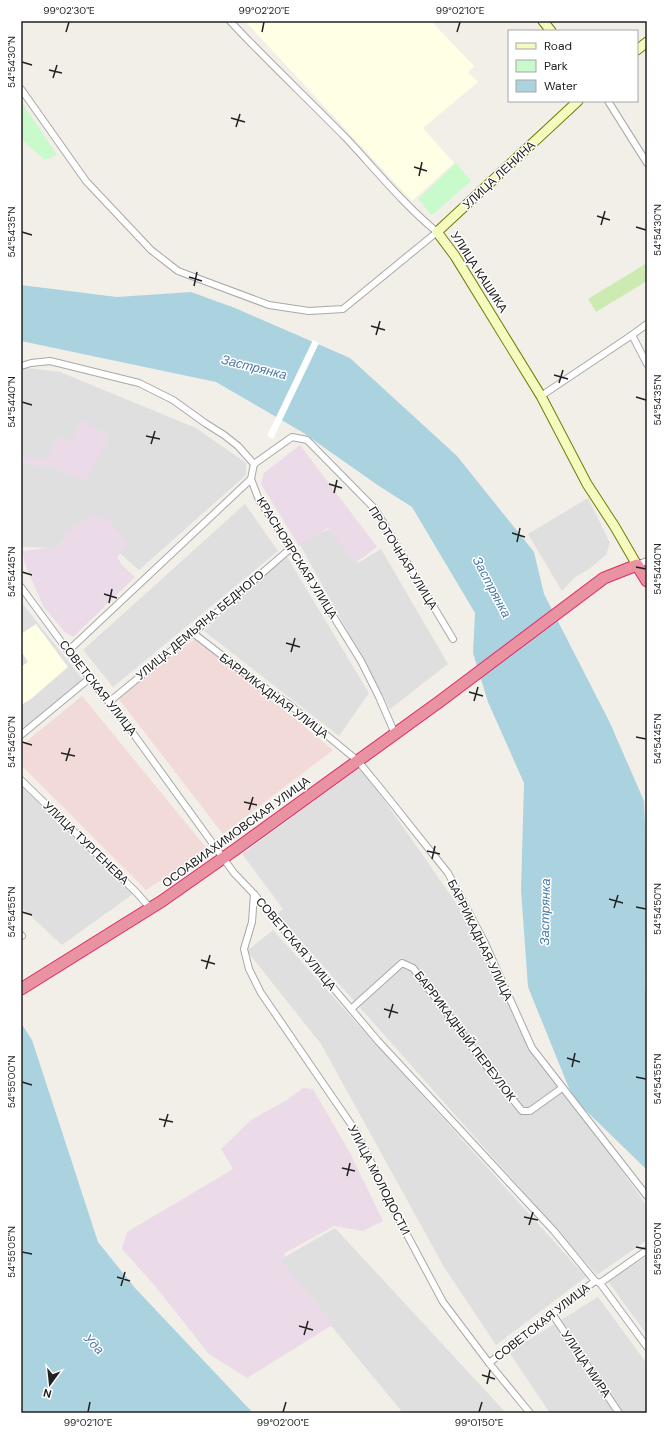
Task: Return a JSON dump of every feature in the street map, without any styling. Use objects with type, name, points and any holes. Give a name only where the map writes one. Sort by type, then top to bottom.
[{"type":"highway","name":"УЛИЦА КАШИКА","points":[[642,563],[647,581]]},
{"type":"highway","name":"ОСОАВИАХИМОВСКАЯ УЛИЦА","points":[[21,989],[150,908],[223,858],[440,702],[604,578],[642,563]]},
{"type":"street","name":"УЛИЦА КАШИКА","points":[[230,21],[263,56],[344,136],[422,220],[438,232],[455,256],[541,396],[587,484],[615,527],[642,563]]},
{"type":"street","points":[[543,21],[550,30]]},
{"type":"street","points":[[638,49],[647,42]]},
{"type":"street","name":"УЛИЦА ЛЕНИНА","points":[[21,89],[86,181],[151,250],[178,271],[269,305],[309,311],[344,308],[438,232],[577,102]]},
{"type":"street","points":[[609,102],[647,163]]},
{"type":"street","points":[[541,396],[647,324]]},
{"type":"street","points":[[632,335],[647,364]]},
{"type":"street","points":[[21,366],[31,363],[50,361],[139,383],[173,400],[224,435],[238,446],[254,464],[251,479],[68,651]]},
{"type":"street","name":"ПРОТОЧНАЯ УЛИЦА","points":[[254,464],[292,437],[307,440],[376,509],[452,639]]},
{"type":"street","name":"КРАСНОЯРСКАЯ УЛИЦА","points":[[251,479],[260,500],[361,661],[395,734]]},
{"type":"street","name":"УЛИЦА ДЕМЬЯНА БЕДНОГО","points":[[109,702],[193,633],[291,548]]},
{"type":"street","name":"СОВЕТСКАЯ УЛИЦА","points":[[21,587],[68,651],[127,725],[234,874],[254,894],[378,1041],[554,1231],[598,1282],[647,1347]]},
{"type":"street","name":"БАРРИКАДНАЯ УЛИЦА","points":[[193,633],[254,681],[290,705],[358,761],[448,873],[484,941],[532,1048],[647,1196]]},
{"type":"street","points":[[21,735],[90,678]]},
{"type":"street","name":"УЛИЦА ТУРГЕНЕВА","points":[[21,780],[137,893],[150,908]]},
{"type":"street","name":"УЛИЦА МОЛОДОСТИ","points":[[254,894],[252,922],[244,949],[249,969],[261,993],[357,1133],[397,1216],[443,1302],[489,1363],[530,1413]]},
{"type":"street","name":"БАРРИКАДНЫЙ ПЕРЕУЛОК","points":[[351,1009],[402,963],[414,968],[522,1112],[530,1111],[562,1088]]},
{"type":"street","points":[[598,1282],[647,1250]]},
{"type":"street","name":"СОВЕТСКАЯ УЛИЦА","points":[[489,1363],[598,1282]]},
{"type":"street","name":"УЛИЦА МИРА","points":[[553,1315],[619,1413]]},
{"type":"shaded area","points":[[245,21],[431,21],[474,66],[468,72],[478,82],[423,128],[454,163],[412,201]]},
{"type":"shaded area","points":[[21,367],[60,372],[196,428],[246,463],[246,475],[139,570],[89,526],[57,548],[21,547]]},
{"type":"shaded area","points":[[81,421],[110,435],[86,481],[49,467],[21,464],[21,457],[47,458],[58,435],[70,442]]},
{"type":"shaded area","points":[[300,445],[377,547],[355,563],[328,528],[299,546],[261,484],[264,473]]},
{"type":"shaded area","points":[[588,498],[610,543],[606,555],[589,569],[574,578],[562,591],[528,534]]},
{"type":"shaded area","points":[[245,504],[278,551],[113,687],[83,650]]},
{"type":"shaded area","points":[[95,514],[99,520],[105,516],[129,544],[117,557],[123,566],[135,577],[73,637],[65,632],[43,606],[25,564],[22,551],[56,547],[65,537],[63,533]]},
{"type":"shaded area","points":[[333,528],[358,563],[381,549],[448,664],[390,709],[298,541]]},
{"type":"shaded area","points":[[286,555],[369,693],[339,736],[204,631]]},
{"type":"shaded area","points":[[21,602],[84,681],[21,734]]},
{"type":"shaded area","points":[[36,624],[68,667],[31,699],[21,705],[21,667],[28,662],[21,651],[21,634]]},
{"type":"shaded area","points":[[196,638],[333,750],[223,834],[118,698]]},
{"type":"shaded area","points":[[82,696],[208,850],[146,890],[21,765],[21,746]]},
{"type":"shaded area","points":[[361,767],[475,930],[532,1046],[647,1206],[647,1240],[597,1275],[277,914],[283,909],[242,854]]},
{"type":"shaded area","points":[[21,786],[133,894],[62,945],[21,907]]},
{"type":"shaded area","points":[[273,930],[586,1277],[496,1345],[444,1267],[321,1044],[247,951]]},
{"type":"shaded area","points":[[303,1088],[313,1089],[350,1153],[383,1221],[363,1231],[334,1226],[285,1253],[283,1263],[334,1324],[247,1378],[209,1354],[155,1286],[122,1249],[127,1232],[233,1169],[221,1149],[251,1120],[285,1101]]},
{"type":"shaded area","points":[[335,1228],[506,1413],[403,1413],[278,1261]]},
{"type":"shaded area","points":[[647,1256],[647,1335],[608,1281]]},
{"type":"shaded area","points":[[598,1297],[647,1364],[647,1413],[550,1413],[509,1352]]},
{"type":"green space","points":[[21,101],[57,155],[45,160],[21,139]]},
{"type":"green space","points":[[456,163],[471,181],[432,215],[418,199]]},
{"type":"green space","points":[[647,263],[647,281],[596,312],[588,299]]},
{"type":"water","name":"Застрянка","points":[[21,285],[117,297],[191,292],[235,308],[350,358],[457,456],[534,552],[544,594],[610,723],[644,801],[647,869],[645,989],[647,993],[647,1170],[573,1098],[528,987],[521,890],[524,783],[488,702],[473,653],[475,613],[412,507],[379,486],[302,432],[216,382],[21,341]]},
{"type":"water","name":"Уда","points":[[21,1023],[32,1040],[98,1242],[135,1288],[253,1413],[21,1413]]},
{"type":"pier","points":[[313,340],[319,343],[273,439],[267,436]]}]
